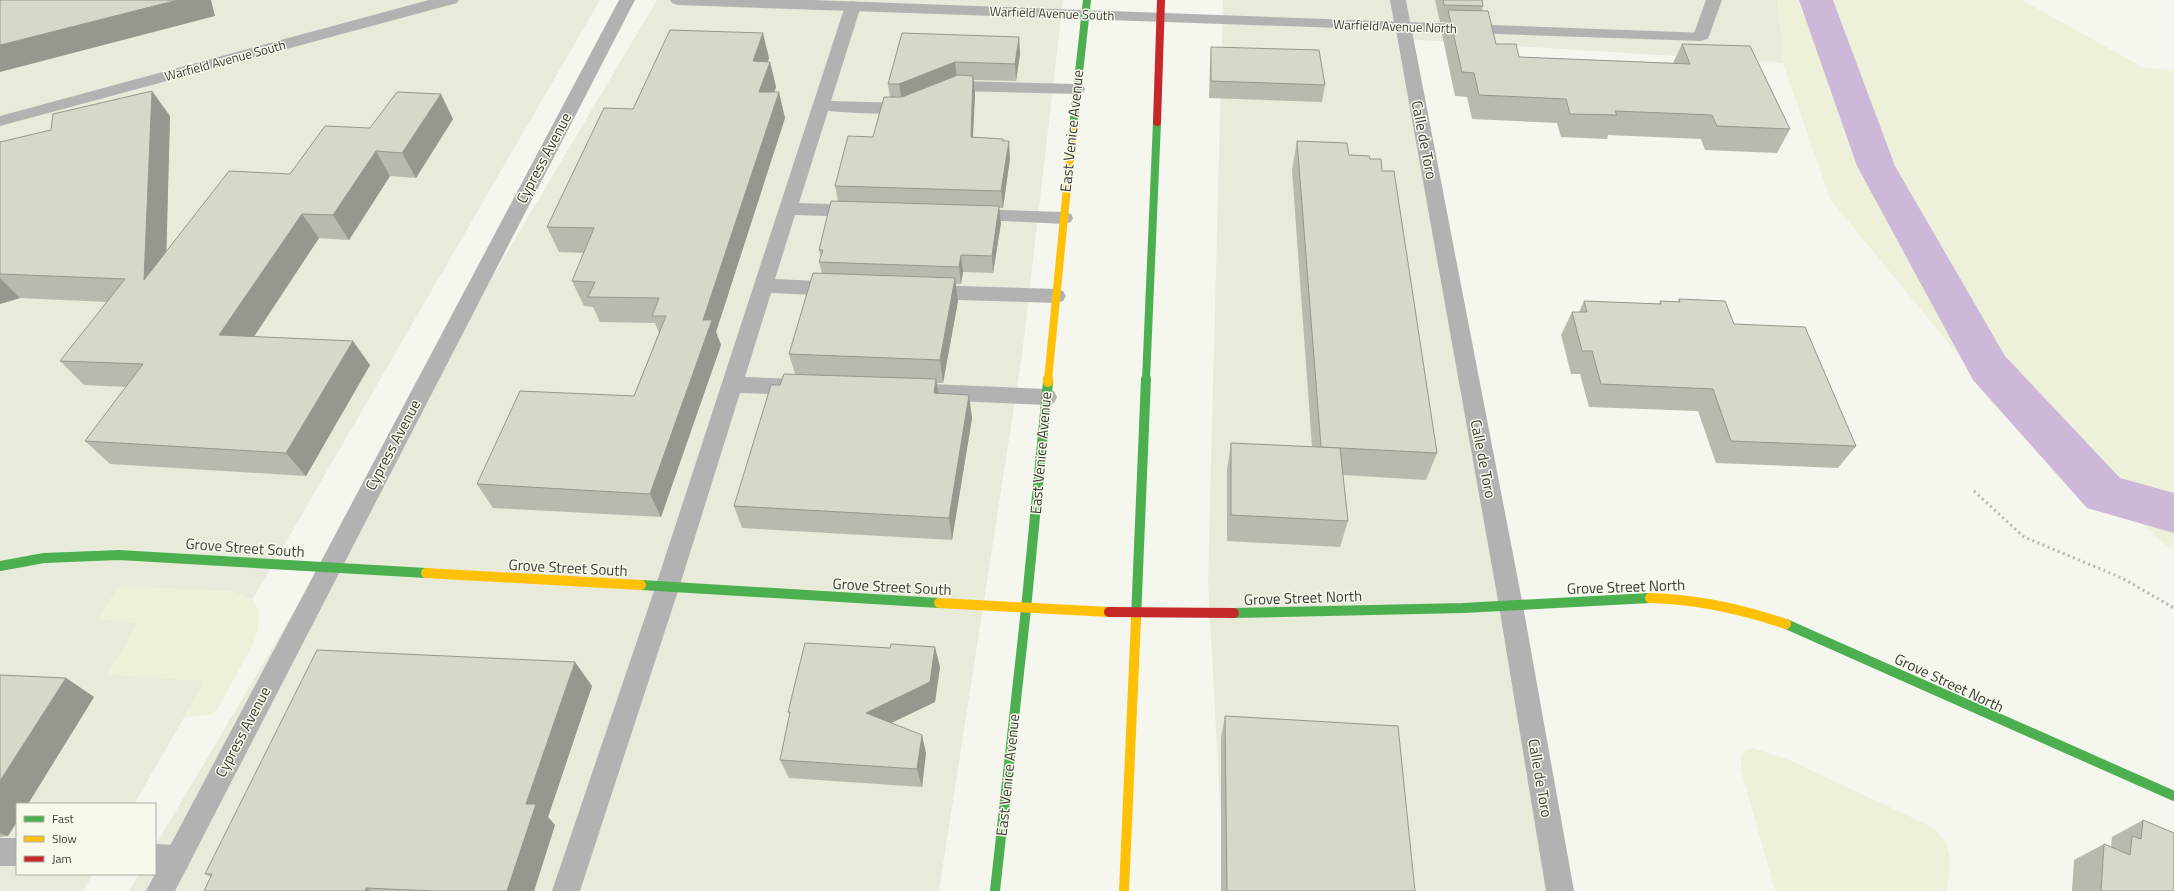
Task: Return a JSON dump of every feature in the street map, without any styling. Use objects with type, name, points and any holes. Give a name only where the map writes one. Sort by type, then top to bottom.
[{"type":"main road","name":"East Venice Avenue","points":[[995,891],[1026,608],[1085,5]]},
{"type":"main road","points":[[1124,891],[1162,17]]},
{"type":"main road","name":"Grove Street South","points":[[0,566],[20,561],[65,555],[119,555],[667,588],[1136,614]]},
{"type":"main road","name":"Grove Street North","points":[[1136,614],[1237,614],[1511,606],[1670,597],[1715,603],[1749,611],[1810,634],[2002,722],[2174,796]]},
{"type":"street","name":"Warfield Avenue South","points":[[0,121],[420,7],[451,0]]},
{"type":"street","name":"Cypress Avenue","points":[[160,891],[166,858],[329,568],[627,0]]},
{"type":"street","name":"Warfield Avenue South","points":[[678,0],[865,4],[1085,5],[1162,17]]},
{"type":"street","points":[[1162,0],[1162,17]]},
{"type":"street","name":"Calle de Toro","points":[[1398,0],[1511,606],[1560,891]]},
{"type":"street","name":"Warfield Avenue North","points":[[1162,17],[1403,27],[1701,36],[1714,0]]},
{"type":"street","points":[[566,891],[667,588],[821,106],[865,4]]},
{"type":"street","points":[[821,106],[904,108],[957,86],[1076,89]]},
{"type":"street","points":[[788,209],[876,212]]},
{"type":"street","points":[[955,214],[1064,218]]},
{"type":"street","points":[[764,286],[859,290]]},
{"type":"street","points":[[907,291],[1056,296]]},
{"type":"street","points":[[732,385],[819,388]]},
{"type":"street","points":[[890,391],[1046,397]]},
{"type":"street","points":[[0,852],[16,852]]},
{"type":"path","points":[[1974,491],[2024,537],[2122,578],[2174,608]]},
{"type":"shaded area","points":[[0,0],[600,0],[135,803],[16,803],[16,875],[92,875],[83,891],[0,891]]},
{"type":"shaded area","points":[[657,0],[1063,0],[1022,355],[939,891],[129,891],[138,875],[156,875],[156,844]]},
{"type":"shaded area","points":[[1223,0],[1778,0],[1783,63],[1404,39],[1552,891],[1225,891],[1208,582]]},
{"type":"shaded area","points":[[1778,0],[2022,0],[2142,67],[2174,71],[2174,547],[2167,546],[1982,384],[1830,199],[1783,63]]},
{"type":"shaded area","points":[[119,586],[233,591],[252,599],[259,611],[258,630],[253,644],[217,710],[212,714],[185,718],[204,681],[110,675],[108,672],[138,623],[97,619]]},
{"type":"shaded area","points":[[1753,748],[1787,759],[1930,826],[1938,832],[1943,839],[1949,855],[1950,863],[1946,891],[1775,891],[1741,770],[1741,755],[1746,750]]},
{"type":"building","points":[[0,0],[178,0],[0,45]]},
{"type":"building","points":[[1443,0],[1482,0],[1483,6],[1444,5]]},
{"type":"building","points":[[1448,10],[1488,11],[1496,44],[1516,44],[1519,57],[1690,64],[1682,44],[1750,46],[1790,129],[1717,126],[1712,115],[1615,111],[1617,115],[1570,114],[1566,99],[1479,95],[1474,73],[1462,72]]},
{"type":"building","points":[[670,30],[763,33],[753,61],[770,62],[759,92],[779,92],[703,320],[712,320],[650,494],[477,484],[520,391],[634,396],[666,316],[652,316],[659,298],[588,297],[595,282],[572,281],[594,228],[547,227],[604,108],[633,109]]},
{"type":"building","points":[[902,33],[1019,37],[1015,64],[955,62],[899,84],[888,84]]},
{"type":"building","points":[[1211,47],[1319,50],[1325,85],[1211,81]]},
{"type":"building","points":[[958,75],[973,76],[971,137],[1003,139],[1003,141],[1009,141],[1001,191],[835,186],[848,136],[873,137],[884,97],[902,97]]},
{"type":"building","points":[[152,91],[144,280],[229,171],[290,174],[325,126],[370,128],[397,92],[441,94],[402,153],[376,151],[333,215],[302,214],[219,335],[353,341],[286,453],[85,441],[143,364],[60,361],[125,279],[0,274],[0,142],[51,130],[53,114]]},
{"type":"building","points":[[1297,141],[1347,143],[1349,155],[1369,156],[1370,159],[1381,159],[1382,171],[1394,171],[1437,453],[1321,447]]},
{"type":"building","points":[[831,201],[999,206],[992,256],[961,255],[959,267],[819,262],[823,250],[819,250]]},
{"type":"building","points":[[813,273],[955,278],[940,360],[789,354]]},
{"type":"building","points":[[1679,299],[1725,301],[1734,324],[1805,327],[1856,446],[1731,441],[1713,389],[1601,384],[1592,351],[1582,351],[1572,312],[1587,312],[1584,301],[1661,304],[1660,301],[1680,302]]},
{"type":"building","points":[[784,374],[936,379],[934,393],[969,395],[949,518],[734,506],[771,385],[780,385]]},
{"type":"building","points":[[1231,443],[1340,448],[1348,521],[1231,515]]},
{"type":"building","points":[[805,643],[890,648],[891,644],[935,647],[930,682],[866,713],[922,735],[917,769],[780,760],[790,712],[788,712]]},
{"type":"building","points":[[317,650],[575,662],[526,804],[536,804],[507,891],[434,891],[366,888],[365,891],[204,891],[212,874],[205,874]]},
{"type":"building","points":[[0,675],[66,678],[0,781]]},
{"type":"building","points":[[1225,716],[1398,726],[1415,891],[1227,891]]},
{"type":"building","points":[[2143,820],[2174,833],[2174,891],[2101,891],[2104,844],[2130,855],[2132,836],[2141,839]]},
{"type":"waterway","points":[[1816,0],[1876,166],[1989,368],[2104,494],[2174,513]]},
{"type":"traffic: fast","points":[[1073,127],[1087,0]]},
{"type":"traffic: fast","points":[[1136,619],[1157,122]]},
{"type":"traffic: fast","points":[[995,891],[1026,609],[1048,382]]},
{"type":"traffic: fast","points":[[0,566],[44,558],[119,555],[426,573]]},
{"type":"traffic: fast","points":[[641,585],[939,603]]},
{"type":"traffic: fast","points":[[1234,613],[1463,608],[1650,598]]},
{"type":"traffic: fast","points":[[1786,624],[2174,796]]},
{"type":"traffic: slow","points":[[1048,382],[1073,127]]},
{"type":"traffic: slow","points":[[426,573],[641,585]]},
{"type":"traffic: slow","points":[[1650,598],[1667,598],[1719,605],[1752,613],[1786,624]]},
{"type":"traffic: slow","points":[[939,603],[1109,612]]},
{"type":"traffic: slow","points":[[1124,891],[1136,619]]},
{"type":"traffic: jam","points":[[1157,122],[1161,0]]},
{"type":"traffic: jam","points":[[1109,612],[1234,613]]}]
